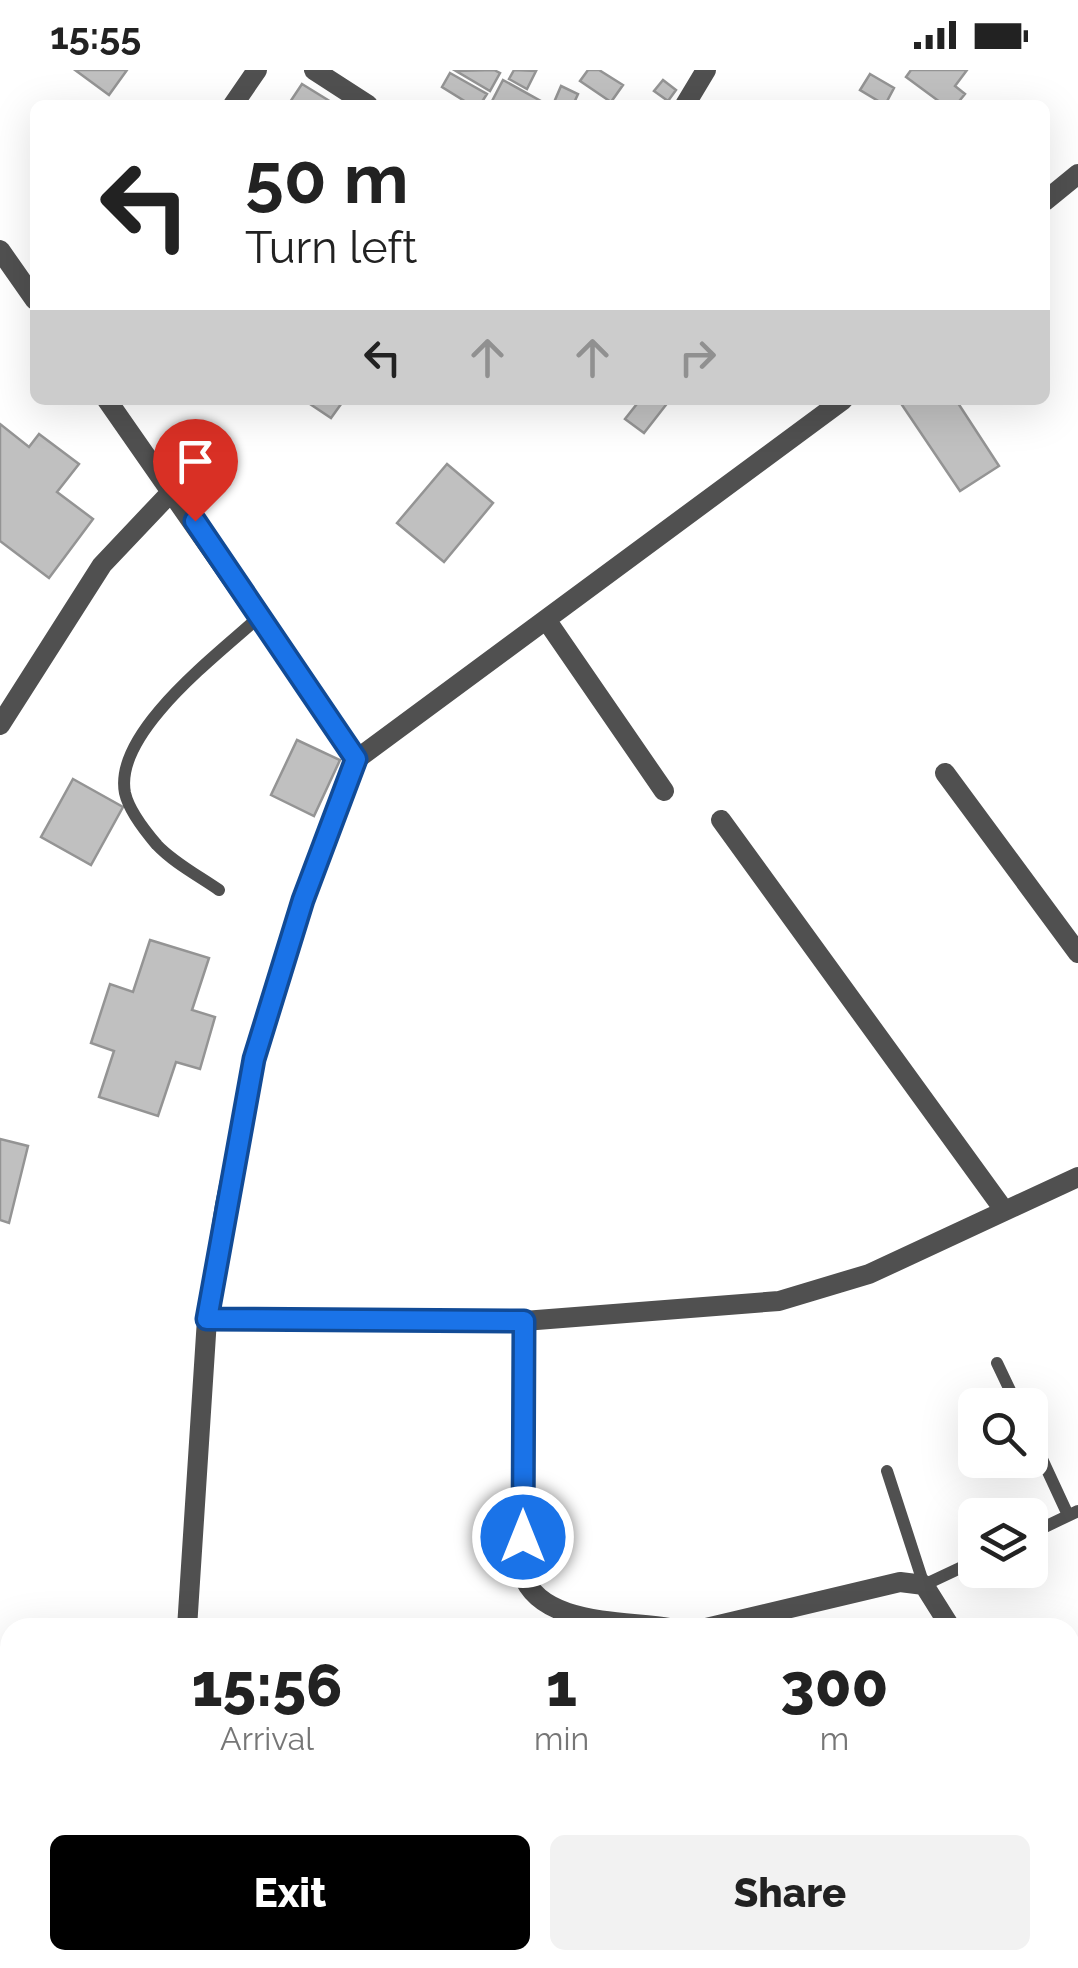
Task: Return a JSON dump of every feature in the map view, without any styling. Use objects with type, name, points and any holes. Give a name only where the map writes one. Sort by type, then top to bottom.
[{"type":"street","points":[[236,100],[257,70]]},
{"type":"street","points":[[314,70],[360,100]]},
{"type":"street","points":[[688,100],[706,70]]},
{"type":"street","points":[[1050,197],[1078,174]]},
{"type":"street","points":[[0,250],[30,293]]},
{"type":"street","points":[[111,405],[356,759]]},
{"type":"street","points":[[188,1618],[207,1319],[254,1059],[303,900],[356,759],[835,405]]},
{"type":"street","points":[[0,725],[102,566],[173,490]]},
{"type":"street","points":[[547,621],[664,791]]},
{"type":"street","points":[[945,773],[1078,953]]},
{"type":"street","points":[[720,820],[1004,1210]]},
{"type":"street","points":[[207,1319],[524,1321],[779,1301],[869,1274],[1078,1177]]},
{"type":"street","points":[[524,1321],[522,1572],[527,1588],[556,1611],[603,1618]]},
{"type":"street","points":[[748,1618],[900,1582],[924,1585],[945,1618]]},
{"type":"lane","points":[[219,890],[160,848],[139,822],[125,792],[129,754],[155,715],[260,616]]},
{"type":"lane","points":[[997,1363],[1008,1388]]},
{"type":"lane","points":[[1048,1467],[1073,1513],[1048,1525]]},
{"type":"lane","points":[[887,1471],[924,1585],[958,1569]]},
{"type":"building","points":[[75,70],[127,70],[109,95]]},
{"type":"building","points":[[514,70],[536,71],[527,89],[509,79]]},
{"type":"building","points":[[588,70],[599,70],[623,85],[612,100],[608,100],[580,81]]},
{"type":"building","points":[[911,70],[967,70],[955,86],[965,94],[960,100],[937,100],[906,77]]},
{"type":"building","points":[[456,71],[500,73],[490,91]]},
{"type":"building","points":[[450,73],[487,94],[483,100],[463,100],[442,87]]},
{"type":"building","points":[[870,74],[894,88],[888,100],[877,100],[860,90]]},
{"type":"building","points":[[503,80],[539,100],[493,100]]},
{"type":"building","points":[[663,80],[676,90],[669,100],[654,91]]},
{"type":"building","points":[[302,84],[328,100],[291,100]]},
{"type":"building","points":[[561,86],[578,94],[575,100],[555,100]]},
{"type":"building","points":[[312,405],[340,405],[331,418]]},
{"type":"building","points":[[636,405],[666,405],[644,433],[625,419]]},
{"type":"building","points":[[902,405],[959,405],[999,466],[960,491]]},
{"type":"building","points":[[0,424],[29,447],[39,434],[79,464],[57,492],[93,519],[49,578],[0,541]]},
{"type":"building","points":[[447,464],[493,503],[444,562],[397,523]]},
{"type":"building","points":[[297,740],[340,760],[314,816],[271,795]]},
{"type":"building","points":[[73,779],[123,807],[91,865],[41,837]]},
{"type":"building","points":[[150,940],[209,958],[192,1010],[215,1017],[200,1069],[176,1062],[158,1116],[99,1097],[114,1051],[91,1043],[110,984],[133,992]]},
{"type":"building","points":[[0,1139],[28,1146],[9,1223],[0,1220]]},
{"type":"route","points":[[195,521],[356,759],[303,900],[254,1059],[207,1319],[524,1321],[523,1537]]}]
